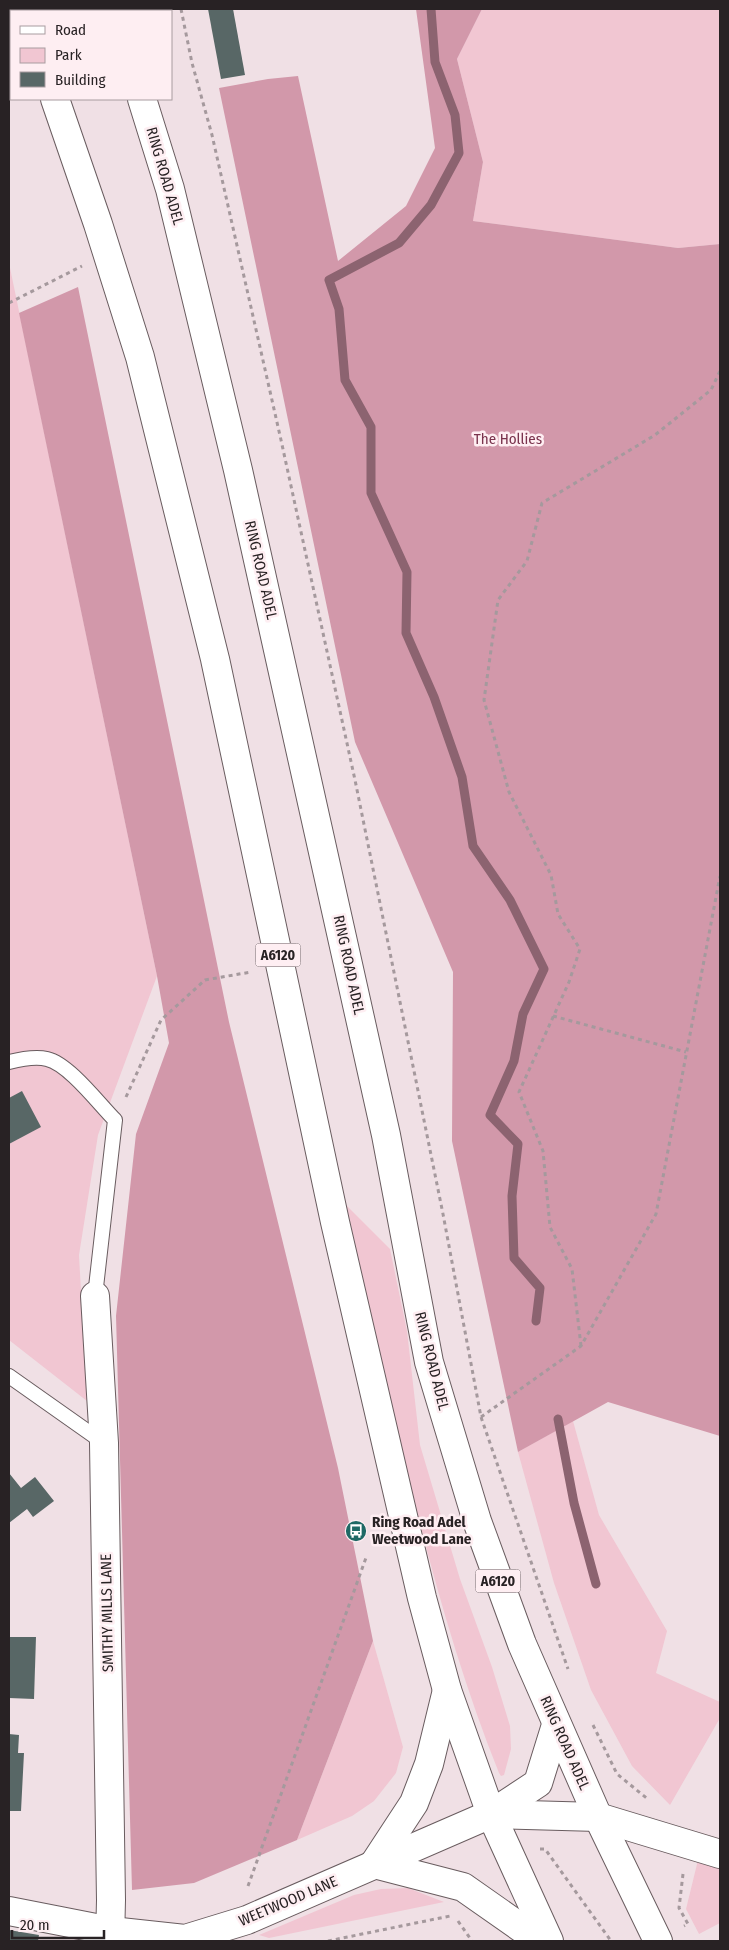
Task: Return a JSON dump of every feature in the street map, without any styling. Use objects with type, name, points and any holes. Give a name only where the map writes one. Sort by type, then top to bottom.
[{"type":"main road","name":"A6120","points":[[55,100],[98,224],[140,358],[215,659],[337,1231],[422,1598],[446,1690],[491,1814],[549,1941]]},
{"type":"main road","name":"RING ROAD ADEL","points":[[142,100],[170,190],[238,470],[386,1135],[429,1362],[477,1521],[522,1644],[598,1817]]},
{"type":"main road","name":"SMITHY MILLS LANE","points":[[94,1296],[104,1443],[110,1936]]},
{"type":"main road","points":[[446,1690],[429,1764],[414,1803],[374,1864],[463,1887],[540,1941]]},
{"type":"main road","name":"WEETWOOD LANE","points":[[9,1911],[110,1936],[185,1939],[247,1920],[491,1814],[538,1783],[556,1725]]},
{"type":"main road","points":[[491,1814],[598,1817],[720,1854]]},
{"type":"main road","name":"A6120","points":[[598,1817],[657,1940]]},
{"type":"lane","points":[[9,1062],[25,1058],[46,1059],[63,1066],[115,1120],[94,1296]]},
{"type":"lane","points":[[9,1376],[104,1443]]},
{"type":"path","points":[[181,9],[192,62],[212,135],[268,383],[355,780],[444,1214],[481,1417],[568,1670]]},
{"type":"path","points":[[9,303],[69,272]]},
{"type":"path","points":[[581,1346],[572,1269],[550,1227],[543,1152],[519,1092],[569,982],[580,949],[558,914],[551,874],[509,792],[484,700],[498,600],[527,560],[542,502],[655,435],[711,390],[720,371]]},
{"type":"path","points":[[481,1417],[581,1346],[656,1214],[720,876]]},
{"type":"path","points":[[115,1120],[161,1020],[205,980],[281,966]]},
{"type":"path","points":[[553,1016],[686,1052]]},
{"type":"path","points":[[248,1887],[367,1555]]},
{"type":"path","points":[[592,1723],[617,1774],[654,1804]]},
{"type":"path","points":[[657,1940],[688,1924],[679,1908],[687,1844]]},
{"type":"path","points":[[328,1941],[453,1915],[472,1941]]},
{"type":"green space","name":"The Hollies","points":[[416,9],[482,9],[457,59],[483,162],[473,221],[678,248],[720,244],[720,1436],[608,1402],[518,1452],[452,1141],[453,972],[355,742],[219,88],[268,79],[298,76],[338,261],[406,206],[435,148]]},
{"type":"green space","points":[[482,9],[720,9],[720,244],[678,248],[473,221],[483,162],[457,59]]},
{"type":"green space","points":[[9,263],[157,976],[98,1135],[79,1255],[87,1401],[9,1340]]},
{"type":"green space","points":[[78,287],[229,1022],[338,1468],[373,1641],[297,1840],[194,1883],[132,1890],[116,1316],[136,1134],[169,1043],[157,976],[19,313]]},
{"type":"green space","points":[[346,1205],[390,1249],[407,1331],[420,1445],[460,1579],[492,1667],[510,1726],[511,1749],[504,1775],[501,1776],[473,1704],[430,1563]]},
{"type":"green space","points":[[573,1421],[599,1515],[667,1631],[656,1673],[720,1702],[720,1718],[670,1805],[632,1766],[591,1690],[554,1583],[518,1452]]},
{"type":"green space","points":[[373,1641],[403,1747],[396,1773],[374,1801],[352,1816],[297,1840]]},
{"type":"green space","points":[[698,1860],[720,1867],[720,1923],[699,1934],[686,1909]]},
{"type":"green space","points":[[408,1888],[444,1902],[269,1938],[259,1935],[354,1895],[381,1889]]},
{"type":"building","points":[[208,9],[233,9],[245,75],[221,79]]},
{"type":"building","points":[[22,1091],[41,1127],[9,1144],[9,1098]]},
{"type":"building","points":[[9,1473],[21,1488],[35,1477],[54,1501],[33,1517],[27,1509],[9,1523]]},
{"type":"building","points":[[9,1637],[36,1637],[34,1699],[9,1698]]},
{"type":"building","points":[[9,1734],[19,1735],[18,1753],[24,1753],[21,1811],[9,1811]]},
{"type":"building","points":[[9,1930],[39,1935],[38,1941],[9,1941]]},
{"type":"waterway","points":[[431,9],[435,62],[455,115],[459,153],[431,205],[399,243],[329,280],[339,309],[345,380],[371,427],[371,493],[407,572],[406,633],[434,697],[462,777],[473,846],[510,900],[544,969],[523,1014],[514,1061],[490,1115],[518,1144],[512,1196],[514,1258],[540,1288],[536,1321]]},
{"type":"waterway","points":[[558,1419],[574,1503],[596,1584]]},
{"type":"place","name":"Ring Road Adel Weetwood Lane","points":[[356,1531]]}]
